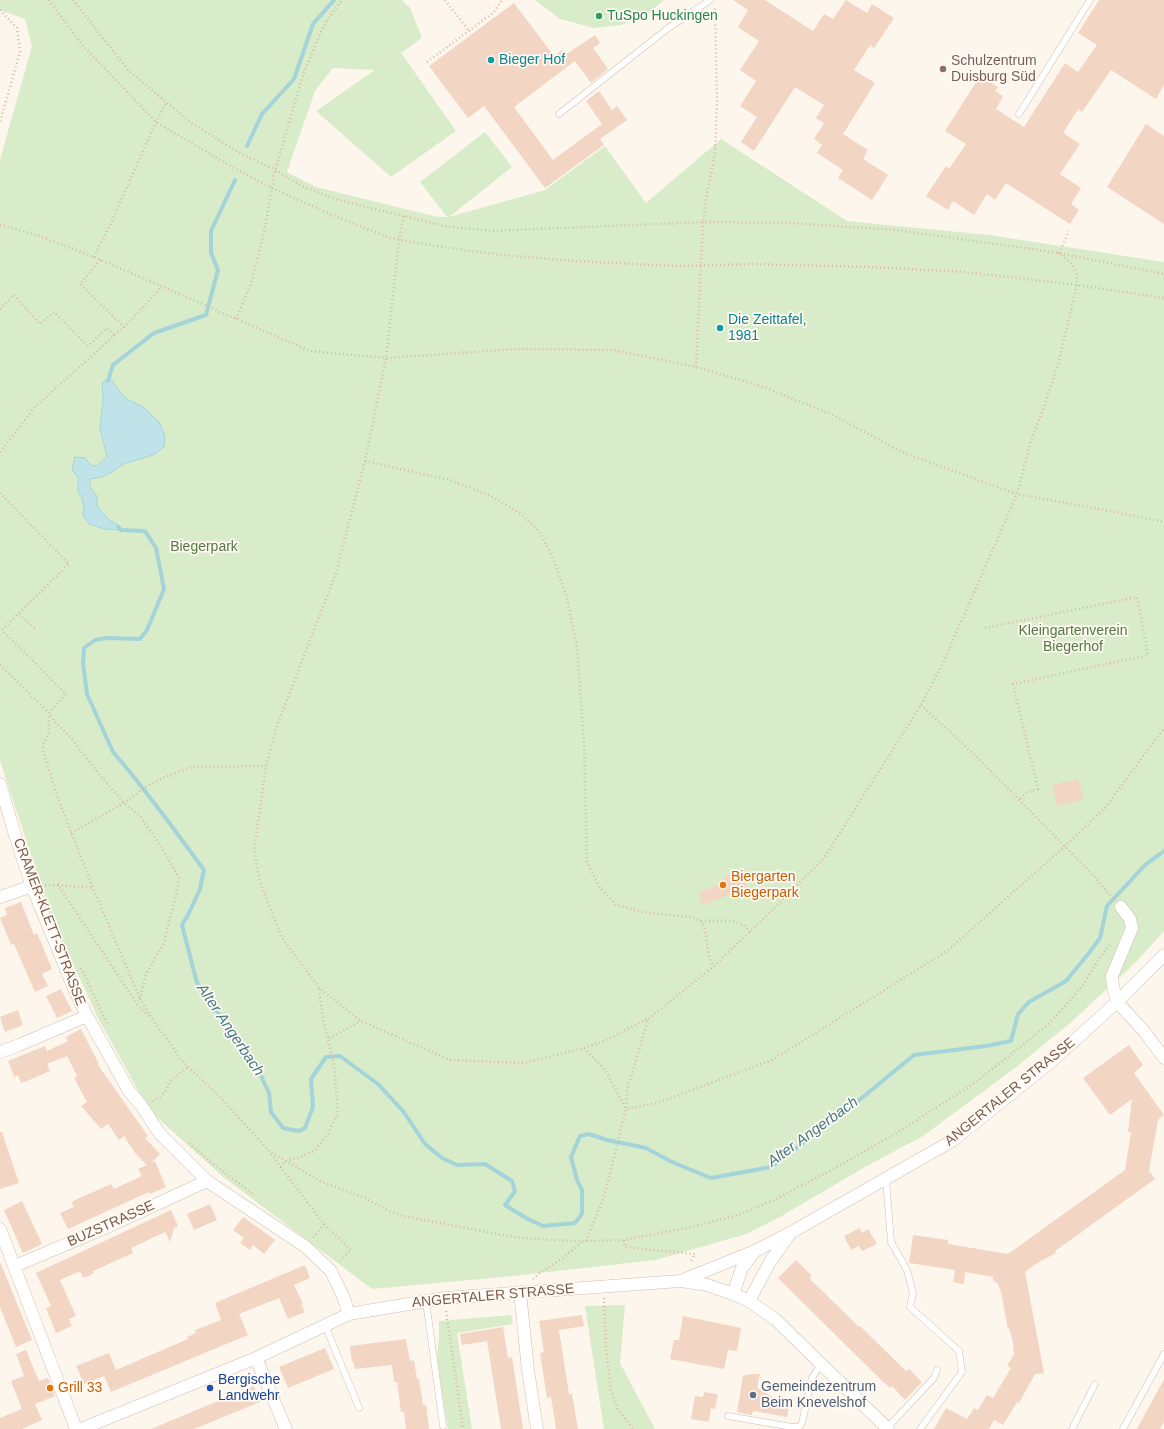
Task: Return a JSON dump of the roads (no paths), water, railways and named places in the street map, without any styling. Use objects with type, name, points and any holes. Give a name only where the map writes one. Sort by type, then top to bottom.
[{"type":"street","name":"CRAMER-KLETT-STRASSE","points":[[0,784],[32,886],[72,984],[87,1016],[129,1091],[141,1105],[160,1134],[207,1181],[306,1247],[331,1271],[343,1296],[349,1314]]},
{"type":"street","points":[[0,897],[32,886]]},
{"type":"street","points":[[1120,907],[1130,920],[1132,928],[1112,976],[1113,986],[1118,1002],[1144,1031],[1164,1058]]},
{"type":"street","name":"ANGERTALER STRASSE","points":[[81,1429],[256,1358],[349,1314],[445,1298],[680,1281],[755,1251],[790,1233],[952,1141],[1052,1061],[1118,1002],[1164,955]]},
{"type":"street","points":[[0,1052],[87,1016]]},
{"type":"street","name":"BUZSTRASSE","points":[[15,1266],[107,1227],[207,1181]]},
{"type":"street","points":[[0,1229],[2,1243],[15,1266],[76,1429]]},
{"type":"street","points":[[749,1301],[770,1262],[790,1233]]},
{"type":"street","name":"ANGERTALER STRASSE","points":[[733,1294],[742,1268],[755,1251]]},
{"type":"street","points":[[680,1281],[707,1285],[733,1294],[749,1301],[776,1320],[887,1429]]},
{"type":"street","points":[[520,1292],[528,1370],[538,1429]]},
{"type":"street","points":[[256,1358],[286,1429]]},
{"type":"lane","points":[[560,114],[667,29],[710,0]]},
{"type":"lane","points":[[1019,114],[1090,0]]},
{"type":"lane","points":[[886,1179],[891,1242],[907,1270],[913,1293],[910,1307],[959,1351],[962,1372],[920,1429]]},
{"type":"lane","points":[[426,1301],[443,1426]]},
{"type":"lane","points":[[325,1325],[359,1408]]},
{"type":"lane","points":[[1123,1429],[1164,1354]]},
{"type":"lane","points":[[728,1416],[799,1427],[802,1423],[812,1378],[821,1364]]},
{"type":"lane","points":[[887,1429],[934,1378],[936,1370]]},
{"type":"lane","points":[[1072,1429],[1095,1384]]},
{"type":"water","points":[[109,377],[125,398],[143,407],[159,422],[165,436],[164,447],[153,455],[123,464],[102,477],[90,479],[90,487],[96,495],[98,507],[108,519],[121,527],[121,530],[105,529],[89,524],[83,515],[84,507],[82,498],[78,492],[78,477],[72,470],[75,457],[85,458],[91,465],[97,466],[107,457],[100,428],[103,400],[102,383]]},
{"type":"waterway","name":"Alter Angerbach","points":[[247,146],[262,114],[294,79],[313,24],[334,0]]},
{"type":"waterway","name":"Alter Angerbach","points":[[108,381],[113,365],[154,333],[206,315],[218,270],[211,253],[211,231],[235,180]]},
{"type":"waterway","name":"Alter Angerbach","points":[[118,527],[121,530],[145,531],[156,548],[164,589],[147,630],[140,639],[107,638],[95,640],[84,648],[83,663],[87,694],[113,752],[162,813],[204,870],[200,889],[182,925],[197,983],[246,1056],[257,1067],[269,1093],[271,1112],[283,1128],[299,1131],[305,1128],[313,1107],[311,1079],[326,1057],[340,1056],[378,1084],[403,1111],[425,1144],[442,1158],[457,1165],[485,1164],[512,1181],[515,1191],[505,1205],[526,1218],[543,1226],[575,1223],[582,1214],[582,1190],[577,1180],[571,1157],[580,1136],[589,1134],[607,1140],[646,1148],[672,1162],[711,1178],[771,1167],[840,1116],[914,1055],[986,1046],[1011,1041],[1018,1014],[1029,1002],[1066,981],[1100,938],[1107,906],[1145,865],[1164,851]]},
{"type":"place","name":"TuSpo Huckingen","points":[[599,16]]},
{"type":"place","name":"Bieger Hof","points":[[491,60]]},
{"type":"place","name":"Schulzentrum Duisburg Süd","points":[[943,69]]},
{"type":"place","name":"Die Zeittafel, 1981","points":[[720,328]]},
{"type":"place","name":"Biergarten Biegerpark","points":[[723,885]]},
{"type":"place","name":"Grill 33","points":[[50,1388]]},
{"type":"place","name":"Bergische Landwehr","points":[[210,1388]]},
{"type":"place","name":"Gemeindezentrum Beim Knevelshof","points":[[753,1395]]},
{"type":"park label","name":"Biegerpark","points":[[204,547]]},
{"type":"park label","name":"Kleingartenverein Biegerhof","points":[[1073,640]]}]
